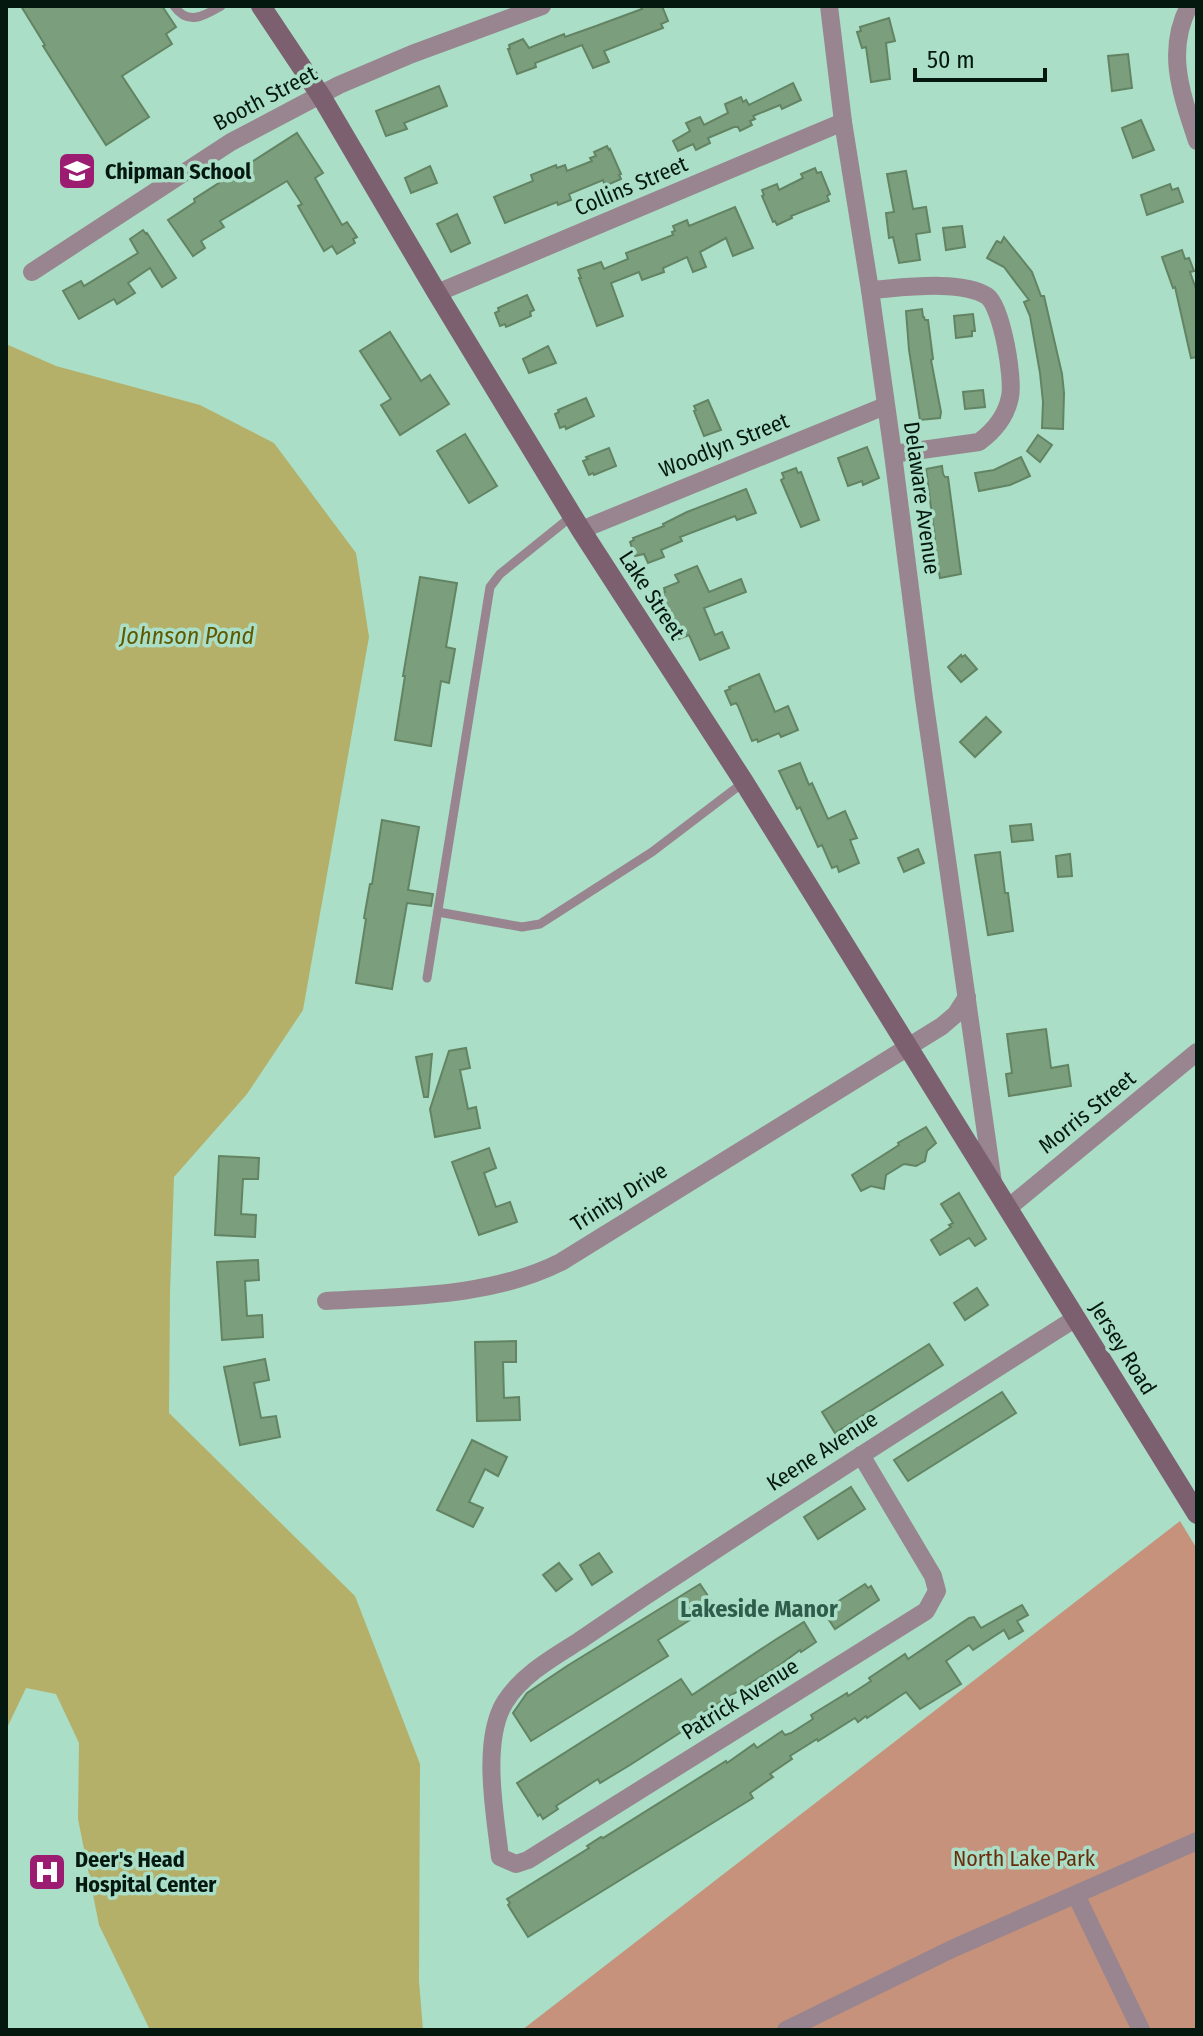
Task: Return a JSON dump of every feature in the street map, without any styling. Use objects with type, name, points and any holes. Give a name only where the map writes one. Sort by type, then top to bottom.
[{"type":"street","name":"Lake Street","points":[[261,6],[321,96],[576,523],[744,782],[1008,1208]]},
{"type":"street","name":"Booth Street","points":[[32,272],[231,142],[339,85],[412,54],[542,6]]},
{"type":"street","name":"Delaware Avenue","points":[[829,6],[993,1183]]},
{"type":"street","points":[[1189,6],[1177,37],[1176,57],[1180,87],[1197,141]]},
{"type":"street","name":"Collins Street","points":[[437,293],[843,122]]},
{"type":"street","points":[[870,290],[956,286],[989,297],[998,314],[1008,364],[1011,395],[1006,412],[990,434],[979,442],[893,454]]},
{"type":"street","name":"Woodlyn Street","points":[[576,523],[885,406]]},
{"type":"street","points":[[907,1047],[942,1026],[956,1014],[967,997]]},
{"type":"street","name":"Trinity Drive","points":[[326,1301],[447,1293],[501,1284],[542,1272],[907,1047]]},
{"type":"street","name":"Morris Street","points":[[1008,1208],[1197,1052]]},
{"type":"street","name":"Jersey Road","points":[[1008,1208],[1197,1514]]},
{"type":"street","name":"Keene Avenue","points":[[516,1864],[500,1857],[491,1783],[494,1733],[503,1704],[520,1682],[861,1455],[1076,1318]]},
{"type":"street","name":"Patrick Avenue","points":[[516,1864],[541,1852],[926,1611],[937,1591],[933,1576],[861,1455]]},
{"type":"street","points":[[786,2030],[954,1948],[1197,1841]]},
{"type":"street","points":[[1076,1895],[1141,2030]]},
{"type":"lane","points":[[174,6],[188,18],[203,17],[221,6]]},
{"type":"lane","points":[[427,978],[490,587],[500,574],[576,523]]},
{"type":"lane","points":[[438,912],[522,927],[540,924],[652,852],[744,782]]},
{"type":"green space","name":"North Lake Park","points":[[1180,1521],[1197,1549],[1197,2030],[522,2030]]},
{"type":"water","name":"Johnson Pond","points":[[6,344],[56,366],[200,405],[274,443],[356,553],[369,637],[303,1010],[247,1094],[174,1177],[169,1413],[355,1596],[420,1764],[419,1981],[423,2030],[150,2030],[99,1925],[78,1819],[79,1743],[56,1694],[26,1688],[6,1730]]},
{"type":"building","points":[[21,6],[162,6],[176,27],[166,34],[172,44],[122,76],[149,117],[106,145]]},
{"type":"building","points":[[640,6],[662,6],[668,21],[661,24],[663,28],[604,51],[609,62],[593,68],[582,45],[535,63],[536,67],[517,74],[509,45],[523,39],[529,48],[642,9]]},
{"type":"building","points":[[889,18],[895,41],[886,43],[890,79],[871,82],[866,47],[862,48],[857,32],[861,31],[860,27]]},
{"type":"building","points":[[1128,54],[1132,88],[1112,91],[1108,56]]},
{"type":"building","points":[[793,83],[801,100],[782,109],[780,105],[753,116],[755,119],[750,121],[752,125],[740,131],[734,127],[708,138],[710,143],[696,150],[693,144],[678,151],[673,141],[690,131],[686,123],[700,117],[704,125],[728,113],[725,104],[741,97],[749,105]]},
{"type":"building","points":[[439,86],[447,106],[404,123],[407,129],[386,136],[376,111]]},
{"type":"building","points":[[1141,120],[1154,150],[1133,158],[1122,128]]},
{"type":"building","points":[[297,133],[323,173],[315,178],[342,225],[347,222],[357,237],[353,239],[355,243],[337,254],[332,246],[324,251],[298,206],[302,204],[287,181],[220,221],[224,227],[201,241],[205,248],[193,256],[168,220],[195,202],[194,199]]},
{"type":"building","points":[[607,146],[621,179],[605,186],[603,180],[569,194],[571,200],[558,205],[557,202],[505,223],[494,197],[533,181],[531,175],[556,165],[557,168],[565,165],[567,171],[592,161],[590,158],[596,156],[594,152]]},
{"type":"building","points":[[430,166],[437,183],[411,193],[405,178]]},
{"type":"building","points":[[815,168],[817,173],[821,172],[830,194],[827,196],[829,201],[777,225],[773,222],[762,190],[777,184],[779,190]]},
{"type":"building","points":[[906,171],[913,209],[926,207],[930,232],[916,234],[920,260],[899,263],[893,237],[889,238],[886,213],[894,212],[887,174]]},
{"type":"building","points":[[1170,184],[1172,190],[1178,188],[1183,202],[1147,215],[1141,195]]},
{"type":"building","points":[[735,207],[753,248],[733,256],[726,238],[700,252],[706,267],[693,272],[687,257],[663,268],[664,272],[642,280],[639,272],[611,283],[623,316],[597,326],[578,270],[601,262],[604,269],[628,259],[626,253],[673,235],[673,226],[687,220],[689,226]]},
{"type":"building","points":[[457,214],[470,243],[451,252],[437,224]]},
{"type":"building","points":[[962,226],[965,247],[946,250],[943,228]]},
{"type":"building","points":[[143,230],[176,278],[162,287],[150,268],[128,283],[135,293],[117,304],[114,299],[79,319],[63,291],[81,281],[84,286],[138,253],[130,239]]},
{"type":"building","points":[[1004,237],[1032,272],[1041,296],[1044,296],[1062,374],[1063,429],[1042,428],[1040,373],[1030,316],[1024,302],[1029,300],[1004,267],[987,258],[996,242],[1001,243]]},
{"type":"building","points":[[1182,250],[1194,271],[1190,272],[1197,292],[1197,357],[1191,358],[1175,287],[1162,257]]},
{"type":"building","points":[[527,295],[534,310],[530,312],[531,316],[506,327],[505,324],[500,326],[495,313],[499,311],[498,308]]},
{"type":"building","points":[[922,309],[923,317],[928,320],[931,360],[941,412],[940,418],[920,420],[906,311]]},
{"type":"building","points":[[973,314],[975,331],[972,331],[972,336],[956,338],[954,316]]},
{"type":"building","points":[[390,332],[421,381],[430,375],[449,404],[400,435],[381,405],[391,399],[360,351]]},
{"type":"building","points":[[548,346],[556,363],[529,373],[523,359]]},
{"type":"building","points":[[983,390],[985,407],[965,409],[963,392]]},
{"type":"building","points":[[586,398],[594,416],[566,429],[565,426],[560,428],[555,414],[558,410]]},
{"type":"building","points":[[708,400],[721,430],[704,436],[694,406]]},
{"type":"building","points":[[465,434],[497,486],[469,503],[437,451]]},
{"type":"building","points":[[1038,435],[1052,445],[1040,462],[1027,451]]},
{"type":"building","points":[[867,447],[879,478],[863,485],[862,481],[848,486],[838,458]]},
{"type":"building","points":[[609,448],[616,466],[589,475],[583,461]]},
{"type":"building","points":[[1021,457],[1030,476],[1010,485],[979,491],[975,473],[994,470]]},
{"type":"building","points":[[942,466],[943,474],[948,477],[961,574],[940,578],[926,469]]},
{"type":"building","points":[[796,468],[798,473],[801,472],[819,520],[801,527],[781,480],[784,478],[782,473]]},
{"type":"building","points":[[746,489],[756,513],[737,520],[735,516],[680,537],[682,541],[661,550],[664,557],[648,563],[644,554],[635,556],[630,542],[633,538]]},
{"type":"building","points":[[697,566],[709,592],[741,579],[746,592],[704,608],[715,635],[722,632],[729,648],[700,660],[689,635],[679,639],[660,594],[665,592],[664,588],[679,582],[675,575]]},
{"type":"building","points":[[420,577],[457,583],[446,647],[455,649],[449,683],[441,681],[431,746],[395,740]]},
{"type":"building","points":[[965,655],[977,669],[961,682],[948,667]]},
{"type":"building","points":[[759,674],[775,712],[788,706],[798,730],[781,737],[779,733],[758,742],[757,739],[752,741],[738,706],[736,703],[731,705],[725,691]]},
{"type":"building","points":[[986,717],[1001,732],[975,757],[960,742]]},
{"type":"building","points":[[800,763],[828,819],[845,811],[857,838],[850,840],[859,863],[839,872],[837,866],[832,868],[822,845],[818,847],[779,771]]},
{"type":"building","points":[[382,820],[419,827],[408,890],[433,894],[431,906],[407,903],[392,989],[356,983]]},
{"type":"building","points":[[1031,824],[1033,840],[1012,842],[1010,826]]},
{"type":"building","points":[[918,849],[924,863],[904,872],[898,858]]},
{"type":"building","points":[[1000,852],[1013,931],[988,935],[975,855]]},
{"type":"building","points":[[1070,854],[1072,876],[1058,877],[1056,856]]},
{"type":"building","points":[[1046,1029],[1051,1068],[1068,1065],[1071,1086],[1009,1096],[1006,1074],[1012,1073],[1007,1034]]},
{"type":"building","points":[[466,1048],[470,1068],[460,1070],[468,1109],[476,1107],[480,1128],[435,1137],[430,1109],[449,1051]]},
{"type":"building","points":[[432,1054],[428,1097],[424,1097],[416,1057]]},
{"type":"building","points":[[926,1127],[936,1143],[927,1151],[925,1161],[916,1166],[904,1164],[886,1175],[884,1189],[871,1186],[861,1191],[852,1175]]},
{"type":"building","points":[[489,1148],[496,1168],[484,1173],[496,1207],[510,1202],[517,1222],[479,1235],[452,1162]]},
{"type":"building","points":[[219,1156],[259,1158],[258,1179],[243,1179],[241,1214],[256,1215],[255,1237],[215,1235]]},
{"type":"building","points":[[959,1193],[986,1239],[975,1246],[969,1238],[940,1255],[931,1240],[953,1223],[941,1204]]},
{"type":"building","points":[[258,1260],[259,1280],[245,1281],[247,1316],[262,1315],[263,1337],[222,1340],[217,1262]]},
{"type":"building","points":[[977,1288],[988,1305],[965,1320],[954,1303]]},
{"type":"building","points":[[516,1341],[516,1362],[503,1362],[504,1398],[519,1397],[520,1420],[477,1421],[475,1342]]},
{"type":"building","points":[[929,1344],[943,1365],[835,1433],[822,1412]]},
{"type":"building","points":[[265,1359],[269,1380],[254,1383],[261,1418],[276,1416],[280,1437],[240,1445],[224,1367]]},
{"type":"building","points":[[1002,1392],[1016,1413],[908,1481],[894,1460]]},
{"type":"building","points":[[472,1440],[507,1457],[498,1476],[485,1469],[469,1502],[483,1508],[473,1527],[437,1510]]},
{"type":"building","points":[[851,1487],[865,1509],[818,1539],[804,1517]]},
{"type":"building","points":[[599,1553],[612,1572],[592,1585],[580,1565]]},
{"type":"building","points":[[559,1563],[572,1579],[556,1591],[543,1575]]},
{"type":"building","points":[[700,1584],[714,1605],[658,1640],[668,1656],[531,1741],[513,1713],[527,1693]]},
{"type":"building","points":[[865,1584],[868,1588],[871,1586],[879,1600],[835,1629],[823,1611]]},
{"type":"building","points":[[1022,1605],[1028,1615],[1017,1621],[1023,1631],[1009,1639],[1004,1630],[973,1650],[969,1645],[946,1661],[961,1684],[920,1709],[906,1692],[867,1718],[858,1722],[855,1718],[817,1739],[790,1756],[792,1759],[770,1774],[773,1777],[750,1793],[753,1798],[528,1937],[507,1899],[589,1848],[587,1846],[601,1837],[754,1744],[757,1748],[782,1731],[785,1735],[791,1733],[813,1719],[811,1715],[847,1693],[848,1696],[905,1654],[908,1659],[969,1618],[974,1617],[981,1628]]},
{"type":"building","points":[[804,1622],[816,1642],[701,1714],[703,1718],[630,1765],[600,1783],[598,1779],[556,1806],[558,1809],[543,1819],[540,1814],[538,1816],[517,1783],[681,1679],[692,1695]]},
{"type":"place","name":"Chipman School","points":[[77,171]]},
{"type":"place","name":"Deer's Head Hospital Center","points":[[47,1872]]},
{"type":"district","name":"Lakeside Manor","points":[[759,1609]]}]
